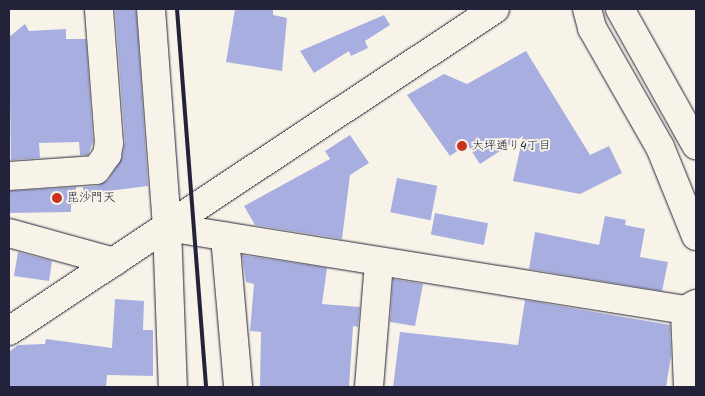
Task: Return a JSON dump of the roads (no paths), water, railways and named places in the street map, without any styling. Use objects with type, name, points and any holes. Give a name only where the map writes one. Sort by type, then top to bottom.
[{"type":"street","points":[[9,176],[96,170],[107,155],[109,143],[99,9]]},
{"type":"street","points":[[151,9],[167,227],[173,387]]},
{"type":"street","points":[[9,331],[495,9]]},
{"type":"street","points":[[587,9],[592,28],[660,146],[696,236]]},
{"type":"street","points":[[620,9],[694,135],[660,146]]},
{"type":"street","points":[[167,227],[379,263],[691,307],[688,387]]},
{"type":"street","points":[[9,233],[114,262]]},
{"type":"street","points":[[225,237],[238,387]]},
{"type":"street","points":[[369,387],[379,263]]},
{"type":"railway","points":[[177,9],[206,387]]},
{"type":"place","name":"大坪通り4丁目","points":[[462,146]]},
{"type":"place","name":"毘沙門天","points":[[57,198]]}]
